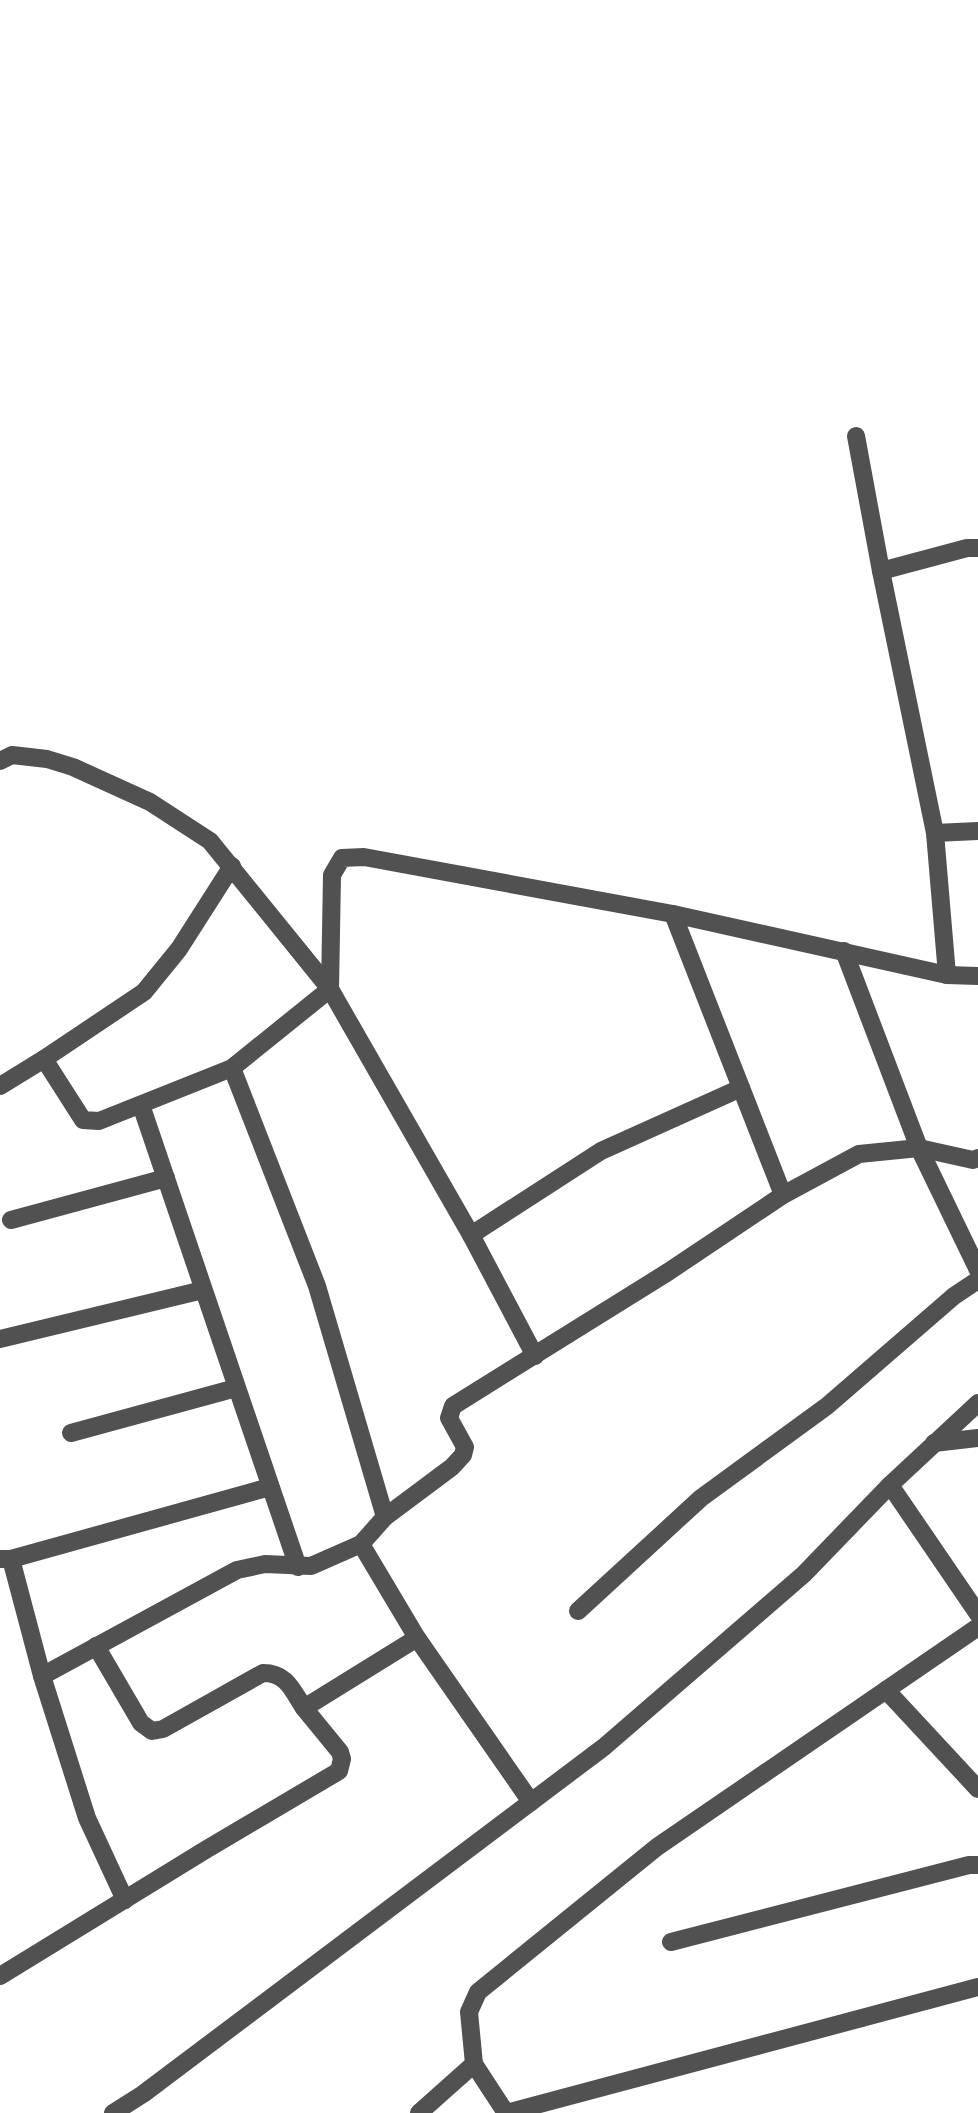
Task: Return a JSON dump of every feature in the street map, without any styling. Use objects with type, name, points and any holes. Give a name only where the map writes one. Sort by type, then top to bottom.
[{"type":"street","points":[[856,436],[935,833],[947,975]]},
{"type":"street","points":[[881,570],[967,548],[978,548]]},
{"type":"street","points":[[0,761],[12,755],[47,759],[73,767],[149,802],[210,841],[330,989],[471,1235],[535,1356]]},
{"type":"street","points":[[935,833],[978,831]]},
{"type":"street","points":[[330,989],[332,875],[342,858],[364,857],[673,914],[947,975],[978,976]]},
{"type":"street","points":[[0,1086],[144,992],[178,949],[232,866]]},
{"type":"street","points":[[673,914],[783,1195]]},
{"type":"street","points":[[844,951],[919,1148],[978,1270]]},
{"type":"street","points":[[44,1059],[83,1120],[99,1121],[232,1068],[330,989]]},
{"type":"street","points":[[232,1068],[317,1286],[386,1517]]},
{"type":"street","points":[[471,1235],[601,1151],[741,1088]]},
{"type":"street","points":[[141,1105],[298,1567]]},
{"type":"street","points":[[42,1676],[237,1570],[265,1564],[311,1566],[361,1544],[386,1517],[452,1467],[463,1455],[465,1447],[449,1418],[453,1406],[668,1272],[783,1195],[859,1154],[919,1148],[973,1160],[978,1158]]},
{"type":"street","points":[[11,1220],[166,1178]]},
{"type":"street","points":[[578,1611],[701,1498],[827,1406],[954,1296],[978,1280]]},
{"type":"street","points":[[0,1339],[203,1290]]},
{"type":"street","points":[[71,1433],[236,1388]]},
{"type":"street","points":[[113,2113],[143,2094],[604,1747],[804,1574],[890,1485],[978,1403]]},
{"type":"street","points":[[934,1443],[978,1438]]},
{"type":"street","points":[[890,1485],[978,1614]]},
{"type":"street","points":[[125,1900],[87,1818],[5,1559],[270,1487]]},
{"type":"street","points":[[361,1544],[416,1638],[531,1802]]},
{"type":"street","points":[[978,1627],[657,1847],[478,1992],[469,2012],[474,2064],[506,2113],[978,1987]]},
{"type":"street","points":[[304,1708],[416,1638]]},
{"type":"street","points":[[0,1976],[339,1771],[342,1759],[340,1752],[304,1708],[284,1678],[275,1673],[263,1673],[163,1729],[152,1731],[141,1723],[96,1646]]},
{"type":"street","points":[[886,1690],[978,1789]]},
{"type":"street","points":[[671,1942],[969,1865],[978,1865]]},
{"type":"street","points":[[419,2113],[474,2064]]}]
